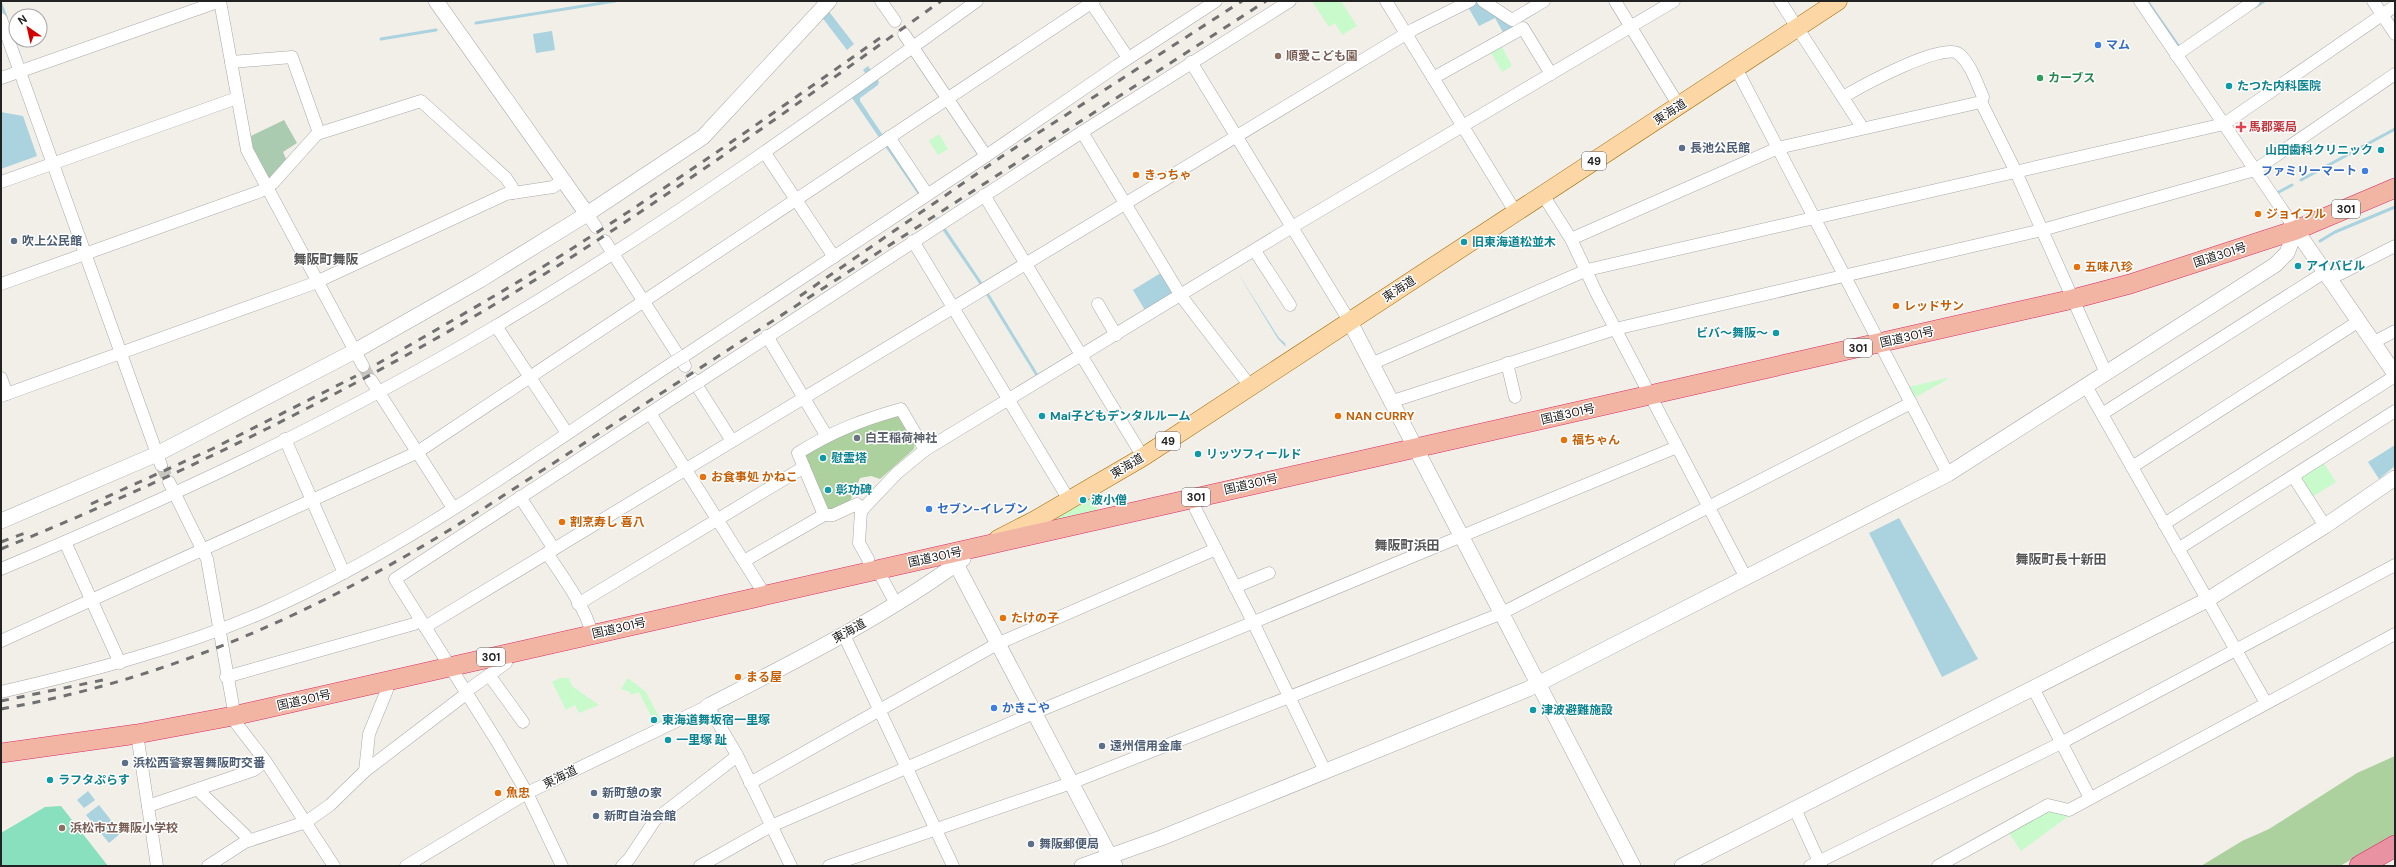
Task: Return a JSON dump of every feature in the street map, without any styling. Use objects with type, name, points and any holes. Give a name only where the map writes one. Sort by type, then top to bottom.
[{"type":"highway","name":"国道301号","points":[[1,753],[137,734],[233,716],[762,596],[954,559],[979,547],[2073,299],[2130,284],[2296,230],[2395,188]]},
{"type":"highway","points":[[2360,866],[2395,846]]},
{"type":"highway","points":[[2389,866],[2395,863]]},
{"type":"main road","name":"東海道","points":[[979,547],[1012,532],[1143,457],[1838,1]]},
{"type":"street","points":[[1,78],[220,1],[247,150],[363,366]]},
{"type":"street","points":[[436,1],[596,227]]},
{"type":"street","points":[[881,1],[895,21]]},
{"type":"street","points":[[1,569],[175,493],[285,439],[378,392],[496,326],[613,253],[765,153],[977,1]]},
{"type":"street","points":[[2,690],[120,663],[218,630],[266,610],[344,573],[452,508],[681,361],[924,196],[986,156],[1128,58],[1216,1]]},
{"type":"street","points":[[562,866],[527,793],[395,579],[520,496],[650,413],[694,382],[1082,132],[1290,1]]},
{"type":"street","points":[[1386,1],[1516,212]]},
{"type":"street","points":[[226,677],[414,624],[423,623],[550,551],[1406,34],[1470,1]]},
{"type":"street","points":[[1483,1],[1512,20],[1544,1]]},
{"type":"street","points":[[1615,1],[1679,106]]},
{"type":"street","points":[[896,604],[876,574],[859,543],[859,518],[862,509],[904,466],[925,450],[1181,296],[1292,227],[1674,1]]},
{"type":"street","points":[[1780,1],[1843,97],[1861,128]]},
{"type":"street","points":[[2140,1],[2374,342],[2395,375],[2164,524]]},
{"type":"street","points":[[2176,54],[2254,1]]},
{"type":"street","points":[[2373,1],[2395,34]]},
{"type":"street","points":[[1,641],[416,452],[1092,2],[1128,58]]},
{"type":"street","points":[[1,521],[159,459],[457,294],[588,214],[703,137],[825,5]]},
{"type":"street","points":[[1371,364],[1587,270],[1815,219],[2224,124],[2395,6]]},
{"type":"street","points":[[1,19],[159,459]]},
{"type":"street","points":[[1433,78],[1523,28],[1551,74]]},
{"type":"street","points":[[904,34],[986,156]]},
{"type":"street","points":[[1843,97],[1917,59],[1953,52],[1959,54],[1973,74],[1983,97],[1981,102],[2016,172],[2106,373]]},
{"type":"street","points":[[231,62],[292,57],[319,133]]},
{"type":"street","points":[[1192,62],[1350,322],[1500,614],[1519,643],[1634,866]]},
{"type":"street","points":[[1736,68],[1948,474]]},
{"type":"street","points":[[1390,402],[1615,329],[1844,274],[2042,230],[2255,170],[2395,74]]},
{"type":"street","points":[[1,182],[237,98]]},
{"type":"street","points":[[1,284],[261,192],[319,133],[420,101],[506,178],[512,186],[513,193]]},
{"type":"street","points":[[1571,239],[1778,148],[1981,102]]},
{"type":"street","points":[[1082,132],[1181,296],[1250,386]]},
{"type":"street","points":[[886,140],[924,196]]},
{"type":"street","points":[[765,153],[834,257]]},
{"type":"street","points":[[1,378],[4,395],[318,282],[506,194],[553,187],[563,180]]},
{"type":"street","points":[[1544,194],[1571,239],[1615,329],[1746,578]]},
{"type":"street","points":[[984,195],[1143,457]]},
{"type":"street","points":[[1082,866],[1112,861],[1161,838],[1540,683],[1948,474],[2274,264],[2287,253],[2296,230]]},
{"type":"street","points":[[605,241],[681,361]]},
{"type":"street","points":[[913,242],[1069,500]]},
{"type":"street","points":[[2102,414],[2328,276],[2395,246]]},
{"type":"street","points":[[1255,251],[1290,305]]},
{"type":"street","points":[[1098,304],[1116,335]]},
{"type":"street","points":[[2132,466],[2359,321]]},
{"type":"street","points":[[496,326],[567,433]]},
{"type":"street","points":[[2374,342],[2395,331]]},
{"type":"street","points":[[766,336],[826,435]]},
{"type":"street","points":[[1507,363],[1515,397]]},
{"type":"street","points":[[371,380],[452,508]]},
{"type":"street","points":[[694,382],[732,441]]},
{"type":"street","points":[[2086,386],[2266,703]]},
{"type":"street","points":[[829,866],[1071,783],[1500,614],[1911,403]]},
{"type":"street","points":[[824,515],[798,453],[826,435],[855,422],[901,409],[925,450]]},
{"type":"street","points":[[2178,550],[2395,410]]},
{"type":"street","points":[[650,413],[760,587],[762,596]]},
{"type":"street","points":[[285,439],[344,573]]},
{"type":"street","points":[[700,866],[771,826],[1034,713],[1676,447]]},
{"type":"street","points":[[578,604],[804,467]]},
{"type":"street","points":[[2293,476],[2325,526]]},
{"type":"street","points":[[1682,866],[2207,600],[2325,526],[2395,478]]},
{"type":"street","points":[[169,482],[207,559],[233,716],[248,742],[265,761],[334,866]]},
{"type":"street","points":[[520,496],[590,624],[592,634]]},
{"type":"street","points":[[1193,498],[1196,510],[1253,622],[1325,771]]},
{"type":"street","points":[[744,561],[824,515],[833,515],[857,504],[862,509]]},
{"type":"street","points":[[65,542],[120,663]]},
{"type":"street","points":[[750,783],[998,644],[1216,549]]},
{"type":"street","points":[[954,559],[1112,861]]},
{"type":"street","name":"東海道","points":[[406,866],[527,793],[708,706],[844,635],[896,604],[954,559]]},
{"type":"street","points":[[1795,809],[1817,864],[2061,743],[2395,565]]},
{"type":"street","points":[[1235,586],[1269,573]]},
{"type":"street","points":[[1938,866],[2048,805],[2069,810],[2395,634]]},
{"type":"street","points":[[844,635],[953,866]]},
{"type":"street","points":[[208,866],[247,841],[306,822],[330,805],[365,771],[506,663],[504,654]]},
{"type":"street","points":[[489,675],[523,722]]},
{"type":"street","points":[[365,771],[369,734],[387,690],[385,682]]},
{"type":"street","points":[[2033,688],[2090,798]]},
{"type":"street","points":[[708,706],[737,756],[791,866]]},
{"type":"street","points":[[137,734],[157,866]]},
{"type":"street","points":[[622,866],[629,859],[655,820],[737,756]]},
{"type":"street","points":[[148,806],[254,770],[265,761]]},
{"type":"street","points":[[198,790],[245,835],[247,841]]},
{"type":"green space","points":[[1312,1],[1341,1],[1357,26],[1342,35],[1335,23],[1329,27]]},
{"type":"green space","points":[[1501,45],[1512,66],[1502,72],[1490,51]]},
{"type":"green space","points":[[284,120],[297,143],[283,152],[287,161],[270,180],[253,148],[251,136]]},
{"type":"green space","points":[[939,134],[948,149],[938,155],[929,141]]},
{"type":"green space","points":[[1948,379],[1914,398],[1908,387]]},
{"type":"green space","points":[[899,414],[915,442],[914,449],[880,479],[871,476],[860,478],[850,501],[828,512],[805,461],[805,453],[828,437]]},
{"type":"green space","points":[[2323,462],[2336,482],[2312,497],[2302,480],[2302,475]]},
{"type":"green space","points":[[1089,494],[1091,501],[1095,501],[1096,507],[1100,511],[1044,526]]},
{"type":"green space","points":[[560,678],[569,678],[572,686],[599,705],[579,713],[575,705],[566,710],[552,682]]},
{"type":"green space","points":[[628,678],[646,692],[661,721],[655,724],[639,692],[632,695],[630,692],[621,689]]},
{"type":"green space","points":[[2395,756],[2395,835],[2340,866],[2201,866],[2242,841],[2269,829],[2357,773]]},
{"type":"green space","points":[[61,806],[108,866],[1,866],[1,833],[45,807]]},
{"type":"green space","points":[[2049,810],[2070,815],[2021,851],[2009,833]]},
{"type":"water","points":[[817,1],[825,1],[827,9],[854,44],[847,50],[821,16]]},
{"type":"water","points":[[2144,1],[2149,1],[2181,47],[2179,48]]},
{"type":"water","points":[[1477,2],[1510,24],[1517,20],[1521,25],[1504,34],[1495,18],[1479,26],[1468,7]]},
{"type":"water","points":[[552,31],[555,50],[536,53],[533,34]]},
{"type":"water","points":[[868,66],[879,82],[878,85],[860,98],[860,101],[927,201],[924,203],[852,98],[871,81],[863,70]]},
{"type":"water","points":[[1,112],[23,116],[37,156],[1,169]]},
{"type":"water","points":[[938,217],[983,284],[981,286],[935,219]]},
{"type":"water","points":[[1236,270],[1279,338],[1285,343],[1286,347],[1278,339]]},
{"type":"water","points":[[1164,271],[1176,292],[1146,312],[1133,290]]},
{"type":"water","points":[[988,292],[1039,376],[1037,378],[985,293]]},
{"type":"water","points":[[2395,445],[2395,466],[2379,479],[2368,462]]},
{"type":"water","points":[[1899,518],[1978,659],[1942,677],[1869,533]]},
{"type":"water","points":[[88,791],[95,800],[84,808],[77,800]]},
{"type":"water","points":[[99,805],[121,833],[109,843],[86,815]]},
{"type":"waterway","points":[[476,23],[615,1]]},
{"type":"waterway","points":[[2255,7],[2264,1]]},
{"type":"waterway","points":[[1,4],[6,17]]},
{"type":"waterway","points":[[381,39],[436,30]]},
{"type":"waterway","points":[[2301,180],[2395,129]]},
{"type":"waterway","points":[[2275,192],[2277,193],[2292,185]]},
{"type":"waterway","points":[[2320,241],[2335,232],[2395,207]]},
{"type":"tunnel","points":[[363,366],[371,380]]},
{"type":"tunnel","points":[[161,465],[169,482]]},
{"type":"railway","points":[[1,549],[147,486],[219,452],[290,417],[431,342],[499,302],[615,229],[756,133],[941,1]]},
{"type":"railway","points":[[800,296],[1001,157],[1242,1]]},
{"type":"railway","points":[[1,709],[65,696],[128,679],[188,658],[248,635],[306,609],[363,580],[475,514],[1266,1]]},
{"type":"railway","points":[[377,364],[562,255],[722,148],[880,38]]},
{"type":"railway","points":[[91,504],[212,449],[356,376]]},
{"type":"railway","points":[[1,542],[25,533]]},
{"type":"railway","points":[[1,701],[103,680]]},
{"type":"place","name":"マム","points":[[2098,45]]},
{"type":"place","name":"順愛こども園","points":[[1278,56]]},
{"type":"place","name":"カーブス","points":[[2040,78]]},
{"type":"place","name":"たつた内科医院","points":[[2229,86]]},
{"type":"place","name":"馬郡薬局","points":[[2241,127]]},
{"type":"place","name":"長池公民館","points":[[1682,148]]},
{"type":"place","name":"山田歯科クリニック","points":[[2381,150]]},
{"type":"place","name":"ファミリーマート","points":[[2365,171]]},
{"type":"place","name":"きっちゃ","points":[[1136,175]]},
{"type":"place","name":"ジョイフル","points":[[2258,214]]},
{"type":"place","name":"吹上公民館","points":[[14,241]]},
{"type":"place","name":"旧東海道松並木","points":[[1464,242]]},
{"type":"place","name":"アイバビル","points":[[2298,266]]},
{"type":"place","name":"五味八珍","points":[[2077,267]]},
{"type":"place","name":"レッドサン","points":[[1896,306]]},
{"type":"place","name":"ビバ～舞阪～","points":[[1776,333]]},
{"type":"place","name":"Mai子どもデンタルルーム","points":[[1042,416]]},
{"type":"place","name":"NAN CURRY","points":[[1338,416]]},
{"type":"place","name":"白王稲荷神社","points":[[857,438]]},
{"type":"place","name":"福ちゃん","points":[[1564,440]]},
{"type":"place","name":"リッツフィールド","points":[[1198,454]]},
{"type":"place","name":"慰霊塔","points":[[823,458]]},
{"type":"place","name":"お食事処 かねこ","points":[[703,477]]},
{"type":"place","name":"彰功碑","points":[[828,490]]},
{"type":"place","name":"波小僧","points":[[1083,500]]},
{"type":"place","name":"セブン-イレブン","points":[[929,509]]},
{"type":"place","name":"割烹寿し 喜八","points":[[562,522]]},
{"type":"place","name":"たけの子","points":[[1003,618]]},
{"type":"place","name":"まる屋","points":[[738,677]]},
{"type":"place","name":"かきこや","points":[[994,708]]},
{"type":"place","name":"津波避難施設","points":[[1533,710]]},
{"type":"place","name":"東海道舞坂宿一里塚","points":[[654,720]]},
{"type":"place","name":"一里塚 趾","points":[[668,740]]},
{"type":"place","name":"遠州信用金庫","points":[[1102,746]]},
{"type":"place","name":"浜松西警察署舞阪町交番","points":[[125,763]]},
{"type":"place","name":"ラフタぷらす","points":[[50,780]]},
{"type":"place","name":"魚忠","points":[[498,793]]},
{"type":"place","name":"新町憩の家","points":[[594,793]]},
{"type":"place","name":"新町自治会館","points":[[596,816]]},
{"type":"place","name":"浜松市立舞阪小学校","points":[[62,828]]},
{"type":"place","name":"舞阪郵便局","points":[[1031,844]]},
{"type":"district","name":"舞阪町舞阪","points":[[326,259]]},
{"type":"district","name":"舞阪町浜田","points":[[1407,545]]},
{"type":"district","name":"舞阪町長十新田","points":[[2061,559]]}]
